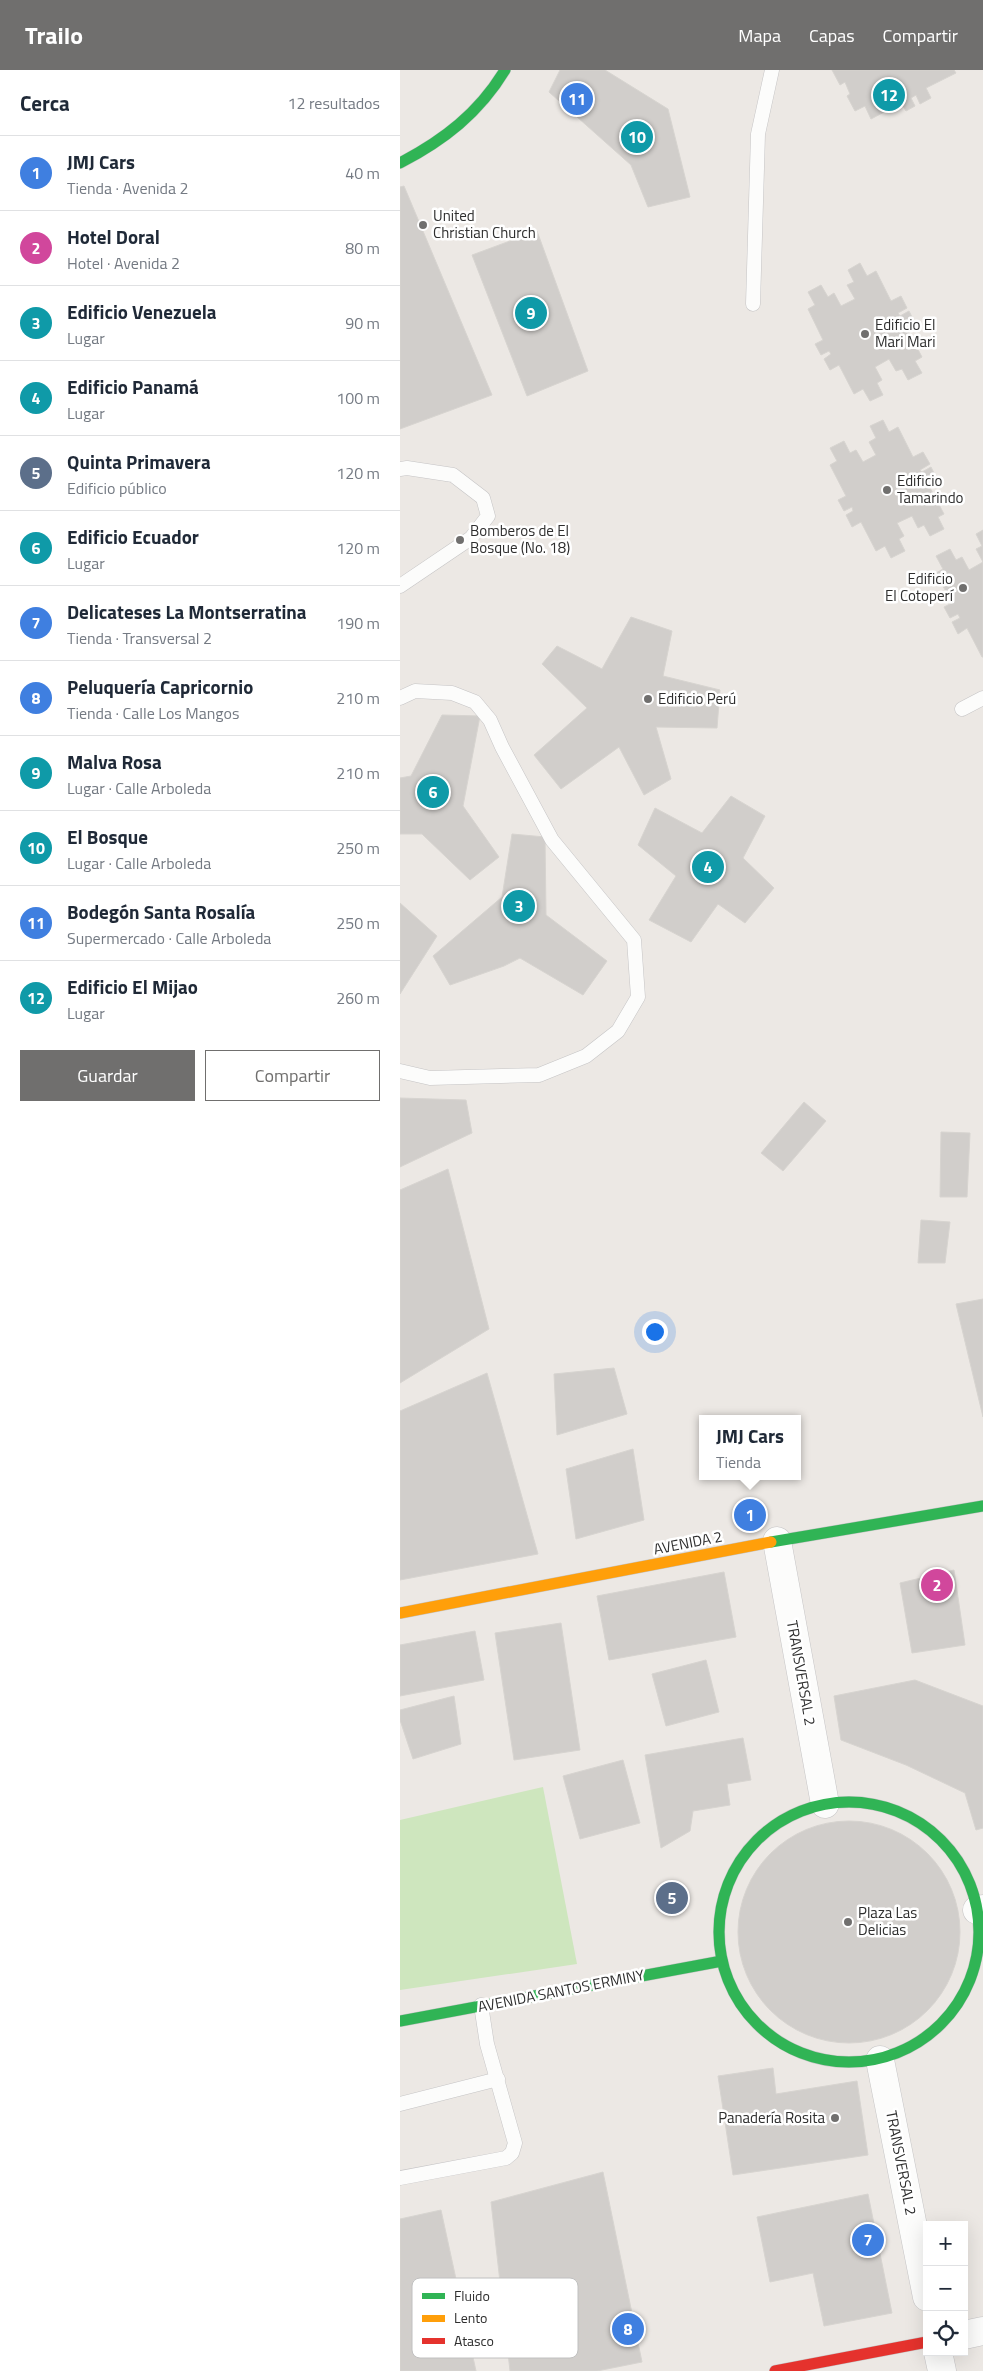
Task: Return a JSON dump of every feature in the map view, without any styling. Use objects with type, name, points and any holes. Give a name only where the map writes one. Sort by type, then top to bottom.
[{"type":"street","points":[[400,163],[440,140],[472,116],[505,70]]},
{"type":"street","name":"AVENIDA 2","points":[[400,1614],[777,1541],[983,1506]]},
{"type":"street","name":"TRANSVERSAL 2","points":[[777,1541],[825,1804]]},
{"type":"street","points":[[825,1804],[867,1804],[892,1809],[922,1825],[948,1848],[967,1878],[980,1910],[974,1967],[958,2004],[937,2029],[911,2048],[880,2060],[839,2063],[799,2053],[764,2032],[737,2000],[722,1961],[719,1926],[725,1892],[740,1860],[763,1834],[792,1815],[825,1804]]},
{"type":"street","name":"AVENIDA SANTOS ERMINY","points":[[400,2020],[722,1961]]},
{"type":"street","name":"TRANSVERSAL 2","points":[[880,2060],[923,2277]]},
{"type":"street","points":[[968,2334],[983,2331]]},
{"type":"street","points":[[774,2371],[923,2343]]},
{"type":"street","points":[[939,2356],[942,2371]]},
{"type":"lane","points":[[753,304],[758,134],[772,70]]},
{"type":"lane","points":[[400,469],[407,468],[453,475],[483,498],[488,516],[471,538],[400,586]]},
{"type":"lane","points":[[400,698],[415,690],[452,693],[475,702],[490,720],[502,747],[552,840],[634,940],[638,997],[618,1030],[586,1056],[539,1075],[430,1078],[400,1071]]},
{"type":"lane","points":[[962,709],[983,698]]},
{"type":"lane","points":[[400,2178],[506,2158],[512,2153],[515,2143],[487,2044],[481,2006]]},
{"type":"lane","points":[[400,2104],[498,2079]]},
{"type":"green space","points":[[543,1787],[577,1964],[400,1990],[400,1820]]},
{"type":"building","points":[[560,70],[605,70],[668,109],[690,197],[648,207],[631,165],[549,92]]},
{"type":"building","points":[[832,70],[954,70],[956,73],[926,88],[931,98],[920,104],[916,95],[911,98],[915,106],[906,111],[901,103],[871,119],[865,106],[855,111],[847,96],[850,94],[845,82],[840,85]]},
{"type":"building","points":[[404,186],[492,395],[400,429],[400,187]]},
{"type":"building","points":[[537,231],[588,371],[527,396],[472,255]]},
{"type":"building","name":"Edificio El Mari Mari","points":[[860,263],[867,276],[876,271],[891,301],[901,296],[907,308],[898,313],[900,316],[909,311],[915,323],[906,327],[922,357],[915,361],[922,373],[908,380],[902,369],[896,371],[889,359],[875,367],[882,380],[877,383],[883,395],[870,401],[863,389],[854,394],[839,365],[830,370],[824,359],[831,354],[829,351],[821,355],[815,344],[823,340],[808,309],[815,305],[808,292],[821,285],[828,297],[834,293],[841,306],[855,299],[847,285],[854,282],[848,270]]},
{"type":"building","name":"Edificio Tamarindo","points":[[883,420],[889,432],[898,427],[913,457],[923,452],[930,464],[920,470],[922,472],[931,467],[937,479],[928,484],[944,514],[938,517],[944,529],[930,536],[924,525],[918,528],[912,516],[897,523],[904,536],[899,539],[905,551],[891,558],[885,546],[876,551],[861,522],[852,527],[846,515],[853,511],[852,507],[844,511],[838,500],[846,496],[830,465],[837,461],[830,448],[844,441],[850,453],[856,450],[863,462],[876,455],[869,442],[876,438],[870,426]]},
{"type":"building","points":[[983,530],[983,562],[976,549],[982,546],[976,534]]},
{"type":"building","name":"Edificio El Cotoperí","points":[[950,549],[956,560],[962,557],[969,570],[983,562],[982,657],[967,628],[958,634],[952,622],[960,618],[958,614],[950,618],[944,607],[952,603],[936,573],[943,569],[936,556]]},
{"type":"building","name":"Edificio Perú","points":[[631,617],[672,631],[663,676],[720,690],[717,728],[656,727],[671,779],[644,795],[619,747],[561,789],[534,755],[587,708],[542,664],[557,646],[602,669]]},
{"type":"building","points":[[442,715],[480,716],[463,806],[499,857],[470,880],[422,834],[400,834],[400,778],[411,776]]},
{"type":"building","points":[[731,796],[765,816],[743,858],[774,888],[745,923],[718,904],[691,942],[649,920],[676,876],[638,845],[655,808],[702,833]]},
{"type":"building","points":[[512,834],[545,837],[546,915],[607,961],[583,995],[520,958],[504,966],[450,985],[433,956],[502,897]]},
{"type":"building","points":[[400,903],[437,936],[400,994]]},
{"type":"building","points":[[400,1098],[466,1100],[472,1133],[400,1167]]},
{"type":"building","points":[[804,1102],[826,1121],[783,1171],[761,1153]]},
{"type":"building","points":[[941,1132],[970,1133],[967,1197],[940,1197]]},
{"type":"building","points":[[448,1169],[489,1329],[400,1383],[400,1190]]},
{"type":"building","points":[[921,1220],[950,1222],[945,1263],[918,1263]]},
{"type":"building","points":[[983,1299],[983,1417],[956,1304]]},
{"type":"building","points":[[614,1368],[627,1414],[557,1435],[554,1374]]},
{"type":"building","points":[[487,1373],[538,1554],[400,1580],[400,1411]]},
{"type":"building","points":[[633,1449],[644,1520],[576,1539],[566,1469]]},
{"type":"building","points":[[954,1570],[965,1645],[912,1653],[900,1583]]},
{"type":"building","points":[[724,1572],[736,1637],[609,1660],[597,1596]]},
{"type":"building","points":[[561,1623],[580,1750],[514,1760],[495,1633]]},
{"type":"building","points":[[475,1631],[484,1680],[400,1696],[400,1645]]},
{"type":"building","points":[[706,1660],[719,1712],[666,1726],[652,1674]]},
{"type":"building","points":[[915,1680],[983,1706],[983,1828],[976,1830],[965,1793],[906,1765],[841,1740],[834,1696]]},
{"type":"building","points":[[454,1696],[461,1744],[413,1759],[400,1720],[400,1710]]},
{"type":"building","points":[[743,1738],[751,1780],[727,1784],[730,1805],[693,1811],[690,1831],[661,1848],[645,1755]]},
{"type":"building","points":[[623,1760],[640,1823],[580,1839],[563,1776]]},
{"type":"building","name":"Plaza Las Delicias","points":[[849,1821],[871,1823],[901,1834],[919,1846],[935,1862],[947,1880],[955,1900],[960,1932],[958,1954],[947,1984],[935,2002],[919,2018],[901,2030],[881,2038],[849,2043],[827,2041],[797,2030],[779,2018],[763,2002],[751,1984],[743,1964],[738,1932],[740,1910],[751,1880],[763,1862],[779,1846],[797,1834],[817,1826]]},
{"type":"building","points":[[773,2068],[776,2094],[857,2081],[868,2155],[733,2175],[718,2076]]},
{"type":"building","points":[[603,2172],[642,2362],[597,2371],[510,2371],[509,2358],[578,2358],[578,2278],[500,2278],[491,2202]]},
{"type":"building","points":[[868,2194],[892,2313],[824,2326],[813,2273],[770,2282],[757,2217]]},
{"type":"building","points":[[441,2210],[456,2278],[412,2278],[412,2358],[473,2358],[476,2371],[400,2371],[400,2219]]},
{"type":"traffic: fast","points":[[400,163],[431,145],[459,124],[484,99],[505,70]]},
{"type":"traffic: fast","points":[[771,1542],[983,1506]]},
{"type":"traffic: fast","points":[[849,1802],[874,1805],[899,1812],[921,1824],[941,1840],[957,1860],[969,1882],[976,1907],[979,1932],[976,1957],[969,1982],[957,2004],[941,2024],[921,2040],[899,2052],[874,2059],[849,2062],[824,2059],[799,2052],[777,2040],[757,2024],[741,2004],[729,1982],[722,1957],[719,1932],[722,1907],[729,1882],[741,1860],[757,1840],[777,1824],[799,1812],[824,1805],[849,1802]]},
{"type":"traffic: fast","points":[[400,2021],[722,1961]]},
{"type":"traffic: slow","points":[[400,1613],[771,1542]]},
{"type":"traffic: jam","points":[[775,2371],[923,2343]]},
{"type":"place","name":"Edificio El Mijao","points":[[889,95]]},
{"type":"place","name":"Bodegón Santa Rosalía","points":[[577,99]]},
{"type":"place","name":"El Bosque","points":[[637,137]]},
{"type":"place","name":"United Christian Church","points":[[423,225]]},
{"type":"place","name":"Malva Rosa","points":[[531,313]]},
{"type":"place","name":"Edificio El Mari Mari","points":[[865,334]]},
{"type":"place","name":"Edificio Tamarindo","points":[[887,490]]},
{"type":"place","name":"Bomberos de El Bosque (No. 18)","points":[[460,540]]},
{"type":"place","name":"Edificio El Cotoperí","points":[[963,588]]},
{"type":"place","name":"Edificio Perú","points":[[648,699]]},
{"type":"place","name":"Edificio Ecuador","points":[[433,792]]},
{"type":"place","name":"Edificio Panamá","points":[[708,867]]},
{"type":"place","name":"Edificio Venezuela","points":[[519,906]]},
{"type":"place","name":"JMJ Cars","points":[[750,1515]]},
{"type":"place","name":"Hotel Doral","points":[[937,1585]]},
{"type":"place","name":"Quinta Primavera","points":[[672,1898]]},
{"type":"place","name":"Plaza Las Delicias","points":[[848,1922]]},
{"type":"place","name":"Panadería Rosita","points":[[835,2118]]},
{"type":"place","name":"Delicateses La Montserratina","points":[[868,2240]]},
{"type":"place","name":"Peluquería Capricornio","points":[[628,2329]]}]
